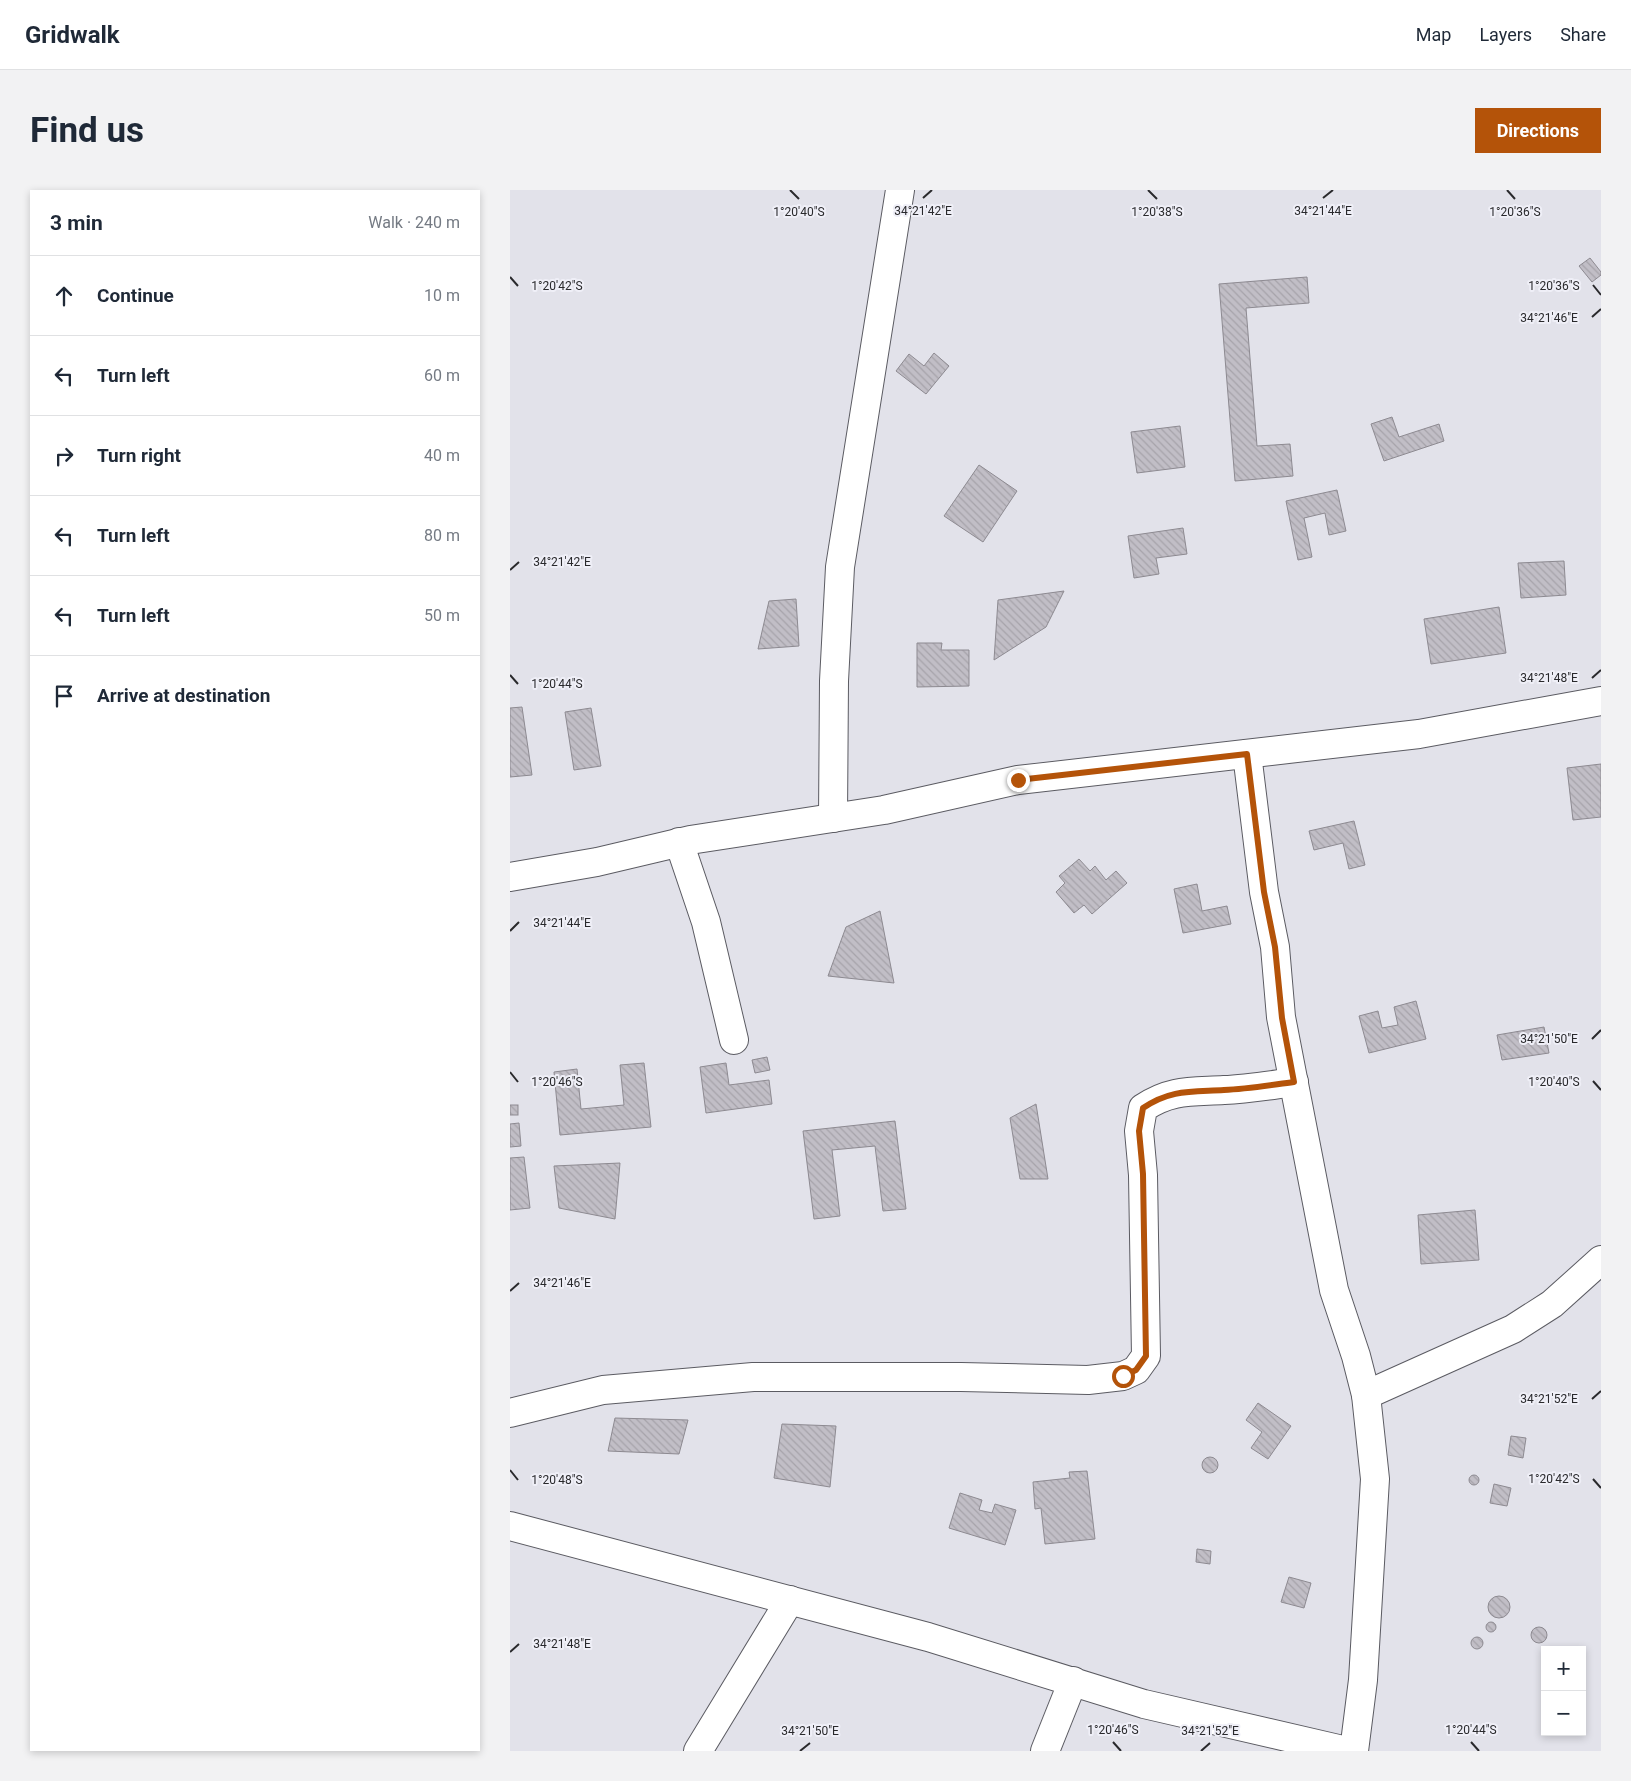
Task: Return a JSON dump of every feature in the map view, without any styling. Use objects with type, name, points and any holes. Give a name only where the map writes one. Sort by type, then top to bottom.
[{"type":"street","points":[[833,818],[834,681],[840,567],[900,190]]},
{"type":"street","points":[[510,877],[598,862],[680,842],[884,810],[1018,780],[1419,734],[1601,701]]},
{"type":"street","points":[[1247,754],[1264,892],[1275,947],[1282,1018],[1334,1290],[1356,1356],[1366,1395],[1375,1479],[1363,1680],[1354,1751]]},
{"type":"street","points":[[680,842],[706,922],[734,1040]]},
{"type":"street","points":[[510,1413],[602,1390],[753,1377],[961,1376],[1088,1380],[1123,1376],[1136,1370],[1146,1356],[1143,1184],[1139,1131],[1143,1108],[1155,1100],[1183,1091],[1225,1090],[1294,1082]]},
{"type":"street","points":[[1366,1395],[1513,1329],[1552,1304],[1601,1260]]},
{"type":"street","points":[[510,1526],[928,1636],[1144,1704],[1347,1751]]},
{"type":"street","points":[[698,1751],[790,1600]]},
{"type":"street","points":[[1045,1751],[1073,1681]]},
{"type":"building","points":[[1590,258],[1601,272],[1601,275],[1592,282],[1579,266]]},
{"type":"building","points":[[1307,277],[1309,303],[1246,308],[1257,446],[1290,444],[1293,476],[1235,481],[1219,284]]},
{"type":"building","points":[[934,353],[949,366],[926,394],[896,371],[909,354],[924,366]]},
{"type":"building","points":[[1392,417],[1399,437],[1439,424],[1444,441],[1384,461],[1371,424]]},
{"type":"building","points":[[1180,426],[1185,467],[1137,473],[1131,432]]},
{"type":"building","points":[[979,465],[1017,491],[983,542],[944,516]]},
{"type":"building","points":[[1337,490],[1346,531],[1329,535],[1325,513],[1304,518],[1312,557],[1298,560],[1286,501]]},
{"type":"building","points":[[1183,528],[1187,554],[1156,558],[1159,574],[1134,578],[1128,536]]},
{"type":"building","points":[[1564,561],[1566,595],[1521,598],[1518,563]]},
{"type":"building","points":[[1064,591],[1046,627],[994,660],[998,600]]},
{"type":"building","points":[[796,599],[799,646],[758,649],[769,601]]},
{"type":"building","points":[[1499,607],[1506,653],[1431,664],[1424,619]]},
{"type":"building","points":[[917,643],[942,643],[941,650],[969,650],[969,686],[917,687]]},
{"type":"building","points":[[522,707],[532,775],[510,777],[510,708]]},
{"type":"building","points":[[591,708],[601,766],[574,770],[565,712]]},
{"type":"building","points":[[1601,764],[1601,817],[1573,820],[1567,768]]},
{"type":"building","points":[[1354,821],[1365,865],[1349,869],[1343,843],[1314,850],[1309,831]]},
{"type":"building","points":[[1079,859],[1090,871],[1095,866],[1106,880],[1116,871],[1127,883],[1092,914],[1084,905],[1074,913],[1056,892],[1065,883],[1059,876]]},
{"type":"building","points":[[1197,884],[1202,911],[1227,906],[1231,924],[1183,933],[1174,889]]},
{"type":"building","points":[[880,911],[894,983],[828,976],[846,927]]},
{"type":"building","points":[[1416,1001],[1426,1039],[1369,1053],[1359,1016],[1378,1011],[1382,1028],[1398,1025],[1394,1007]]},
{"type":"building","points":[[1544,1027],[1549,1053],[1502,1060],[1497,1035]]},
{"type":"building","points":[[767,1057],[770,1070],[755,1073],[752,1060]]},
{"type":"building","points":[[644,1063],[651,1127],[560,1135],[554,1072],[577,1069],[581,1109],[624,1105],[620,1065]]},
{"type":"building","points":[[726,1063],[729,1085],[769,1080],[772,1104],[706,1113],[700,1067]]},
{"type":"building","points":[[1036,1104],[1048,1179],[1020,1179],[1010,1118]]},
{"type":"building","points":[[510,1105],[518,1105],[518,1115],[510,1115]]},
{"type":"building","points":[[895,1121],[906,1209],[883,1211],[875,1146],[832,1150],[840,1216],[814,1219],[803,1131]]},
{"type":"building","points":[[519,1123],[521,1146],[510,1147],[510,1124]]},
{"type":"building","points":[[524,1157],[530,1208],[510,1210],[510,1158]]},
{"type":"building","points":[[620,1163],[615,1219],[559,1208],[554,1166]]},
{"type":"building","points":[[1475,1210],[1479,1260],[1421,1264],[1418,1215]]},
{"type":"building","points":[[1258,1403],[1291,1426],[1268,1459],[1251,1448],[1262,1432],[1246,1420]]},
{"type":"building","points":[[615,1418],[688,1420],[679,1454],[608,1451]]},
{"type":"building","points":[[782,1424],[836,1426],[830,1487],[774,1478]]},
{"type":"building","points":[[1511,1436],[1526,1438],[1523,1458],[1508,1455]]},
{"type":"building","points":[[1207,1457],[1213,1457],[1218,1462],[1216,1471],[1207,1473],[1202,1468],[1202,1462]]},
{"type":"building","points":[[1087,1471],[1095,1539],[1045,1544],[1041,1508],[1035,1509],[1033,1482],[1070,1478],[1069,1472]]},
{"type":"building","points":[[1472,1475],[1476,1475],[1479,1480],[1478,1484],[1472,1485],[1469,1482],[1469,1478]]},
{"type":"building","points":[[1494,1484],[1511,1488],[1507,1506],[1490,1503]]},
{"type":"building","points":[[960,1493],[982,1500],[979,1510],[992,1513],[995,1504],[1016,1510],[1005,1545],[949,1528]]},
{"type":"building","points":[[1197,1549],[1211,1551],[1210,1564],[1196,1562]]},
{"type":"building","points":[[1289,1577],[1311,1583],[1304,1608],[1281,1602]]},
{"type":"building","points":[[1499,1596],[1507,1599],[1510,1607],[1507,1615],[1499,1618],[1491,1615],[1488,1607],[1491,1599]]},
{"type":"building","points":[[1491,1622],[1496,1627],[1491,1632],[1486,1627]]},
{"type":"building","points":[[1536,1627],[1542,1627],[1547,1632],[1545,1641],[1536,1643],[1531,1638],[1531,1632]]},
{"type":"building","points":[[1477,1637],[1483,1643],[1477,1649],[1471,1643]]},
{"type":"route","points":[[1018,780],[1247,754],[1264,892],[1275,947],[1282,1018],[1294,1082],[1225,1090],[1183,1091],[1155,1100],[1143,1108],[1139,1131],[1143,1174],[1147,1321],[1146,1356],[1136,1370],[1123,1376]]}]
